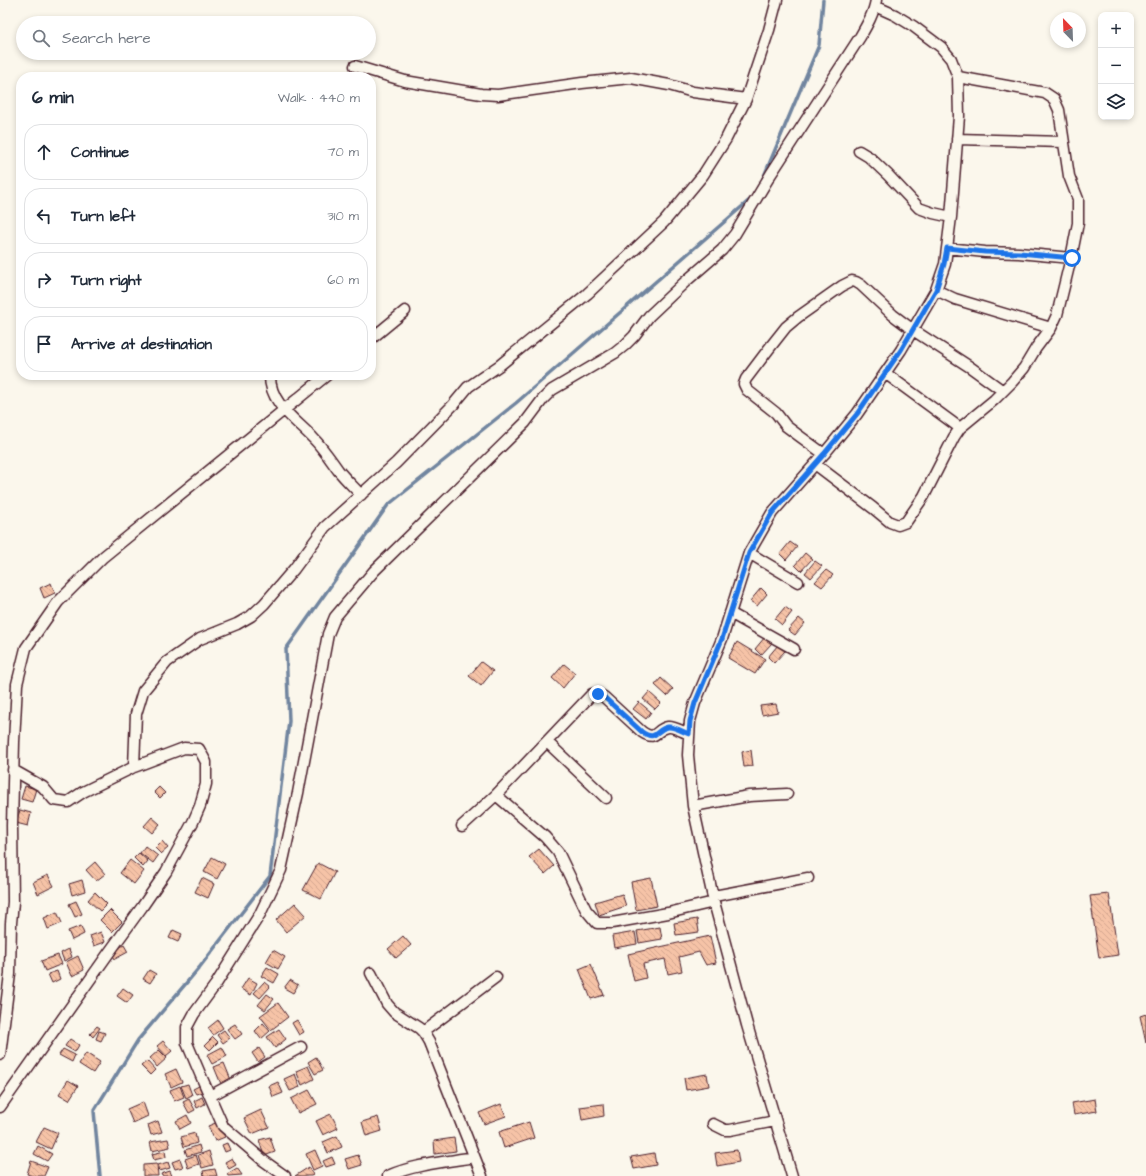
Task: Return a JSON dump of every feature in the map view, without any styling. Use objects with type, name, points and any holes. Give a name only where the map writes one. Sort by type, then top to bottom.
[{"type":"street","points":[[134,767],[136,714],[143,691],[167,662],[200,639],[237,624],[251,616],[264,604],[294,569],[325,528],[396,464],[468,388],[500,365],[587,294],[664,222],[707,169],[726,139],[746,98],[769,30],[777,0]]},
{"type":"street","points":[[285,1176],[264,1161],[223,1126],[187,1043],[188,1027],[194,1014],[216,984],[260,914],[281,870],[298,793],[328,634],[335,616],[374,571],[525,423],[552,390],[625,346],[649,316],[722,250],[735,234],[771,174],[860,37],[876,3],[913,26],[941,47],[951,59],[958,78],[959,116],[951,217],[944,264],[936,290],[901,350],[857,414],[772,513],[749,553],[722,639],[695,703],[690,721],[689,734],[688,755],[693,806],[714,899],[747,1025],[792,1176]]},
{"type":"street","points":[[355,66],[375,72]]},
{"type":"street","points":[[376,72],[406,81],[481,94],[498,95],[582,83],[631,78],[669,85],[693,92],[746,98]]},
{"type":"street","points":[[815,464],[890,522],[898,525],[906,522],[924,496],[960,428],[1012,382],[1024,368],[1036,348],[1051,328],[1057,315],[1072,258],[1078,223],[1078,199],[1069,176],[1059,110],[1054,99],[1045,93],[958,78]]},
{"type":"street","points":[[957,139],[1063,142]]},
{"type":"street","points":[[859,150],[869,157],[888,175],[919,208],[951,217]]},
{"type":"street","points":[[947,248],[1072,258]]},
{"type":"street","points":[[824,454],[786,426],[776,413],[747,390],[744,384],[746,379],[786,327],[842,286],[852,281],[861,285],[893,315],[913,330],[970,367],[1003,391]]},
{"type":"street","points":[[936,290],[955,299],[1051,328]]},
{"type":"street","points":[[376,335],[405,311]]},
{"type":"street","points":[[885,373],[960,428]]},
{"type":"street","points":[[270,380],[275,396],[284,410],[314,439],[338,471],[361,495]]},
{"type":"street","points":[[0,1055],[10,974],[13,902],[13,770],[17,684],[26,648],[58,602],[103,557],[321,380]]},
{"type":"street","points":[[749,553],[798,582]]},
{"type":"street","points":[[730,613],[794,649]]},
{"type":"street","points":[[462,826],[496,795],[592,694],[598,694],[604,697],[642,732],[649,736],[652,736],[667,727],[689,734]]},
{"type":"street","points":[[547,742],[606,798]]},
{"type":"street","points":[[0,1107],[166,872],[193,822],[200,806],[206,784],[206,762],[199,749],[184,748],[134,767],[83,792],[68,802],[54,800],[43,787],[13,770]]},
{"type":"street","points":[[693,806],[749,796],[787,794]]},
{"type":"street","points":[[496,795],[545,837],[558,852],[586,910],[597,923],[612,923],[668,913],[714,899],[808,878]]},
{"type":"street","points":[[371,973],[387,1004],[394,1012],[423,1032],[429,1042],[482,1176]]},
{"type":"street","points":[[423,1032],[496,977]]},
{"type":"street","points":[[210,1096],[301,1047]]},
{"type":"street","points":[[713,1124],[725,1130],[730,1130],[775,1121]]},
{"type":"street","points":[[388,1176],[424,1165],[474,1157]]},
{"type":"building","points":[[790,542],[797,547],[786,560],[780,554]]},
{"type":"building","points":[[805,553],[812,559],[801,571],[795,565]]},
{"type":"building","points":[[815,561],[822,566],[811,578],[805,573]]},
{"type":"building","points":[[826,570],[833,575],[822,587],[815,582]]},
{"type":"building","points":[[51,583],[55,593],[44,598],[40,588]]},
{"type":"building","points":[[761,588],[767,594],[757,606],[750,601]]},
{"type":"building","points":[[785,607],[792,612],[782,625],[775,619]]},
{"type":"building","points":[[799,618],[805,623],[795,635],[788,630]]},
{"type":"building","points":[[765,637],[772,643],[761,655],[755,649]]},
{"type":"building","points":[[737,642],[765,659],[755,674],[728,658]]},
{"type":"building","points":[[778,645],[785,651],[774,663],[768,657]]},
{"type":"building","points":[[481,662],[493,671],[481,686],[469,676]]},
{"type":"building","points":[[564,664],[575,673],[563,688],[552,678]]},
{"type":"building","points":[[661,678],[673,689],[667,696],[655,685]]},
{"type":"building","points":[[649,692],[661,703],[655,709],[643,699]]},
{"type":"building","points":[[639,702],[651,712],[646,719],[633,709]]},
{"type":"building","points":[[776,704],[778,712],[762,715],[760,706]]},
{"type":"building","points":[[751,750],[753,766],[744,767],[742,752]]},
{"type":"building","points":[[25,786],[36,789],[32,802],[21,799]]},
{"type":"building","points":[[159,787],[165,793],[160,798],[154,792]]},
{"type":"building","points":[[20,810],[31,813],[28,826],[16,823]]},
{"type":"building","points":[[152,817],[160,824],[152,833],[144,826]]},
{"type":"building","points":[[162,841],[168,848],[161,854],[155,848]]},
{"type":"building","points":[[145,846],[158,856],[153,863],[140,853]]},
{"type":"building","points":[[539,849],[554,866],[545,874],[529,857]]},
{"type":"building","points":[[139,853],[148,861],[143,867],[134,858]]},
{"type":"building","points":[[212,857],[225,864],[217,879],[204,872]]},
{"type":"building","points":[[130,860],[144,871],[134,884],[120,873]]},
{"type":"building","points":[[95,862],[105,874],[96,881],[86,870]]},
{"type":"building","points":[[318,863],[335,872],[321,899],[303,890]]},
{"type":"building","points":[[48,875],[54,886],[38,894],[33,882]]},
{"type":"building","points":[[202,878],[214,884],[208,898],[195,892]]},
{"type":"building","points":[[651,878],[657,906],[636,910],[631,882]]},
{"type":"building","points":[[82,880],[85,891],[72,895],[69,884]]},
{"type":"building","points":[[95,892],[107,904],[100,911],[88,900]]},
{"type":"building","points":[[622,894],[626,906],[599,915],[595,902]]},
{"type":"building","points":[[1109,894],[1118,955],[1099,958],[1090,896]]},
{"type":"building","points":[[76,901],[82,914],[75,917],[69,904]]},
{"type":"building","points":[[295,903],[306,915],[286,932],[276,920]]},
{"type":"building","points":[[110,910],[122,922],[112,932],[100,920]]},
{"type":"building","points":[[57,912],[62,923],[48,929],[44,918]]},
{"type":"building","points":[[697,919],[699,932],[676,935],[674,923]]},
{"type":"building","points":[[81,926],[84,934],[72,940],[68,931]]},
{"type":"building","points":[[660,927],[662,939],[639,943],[637,931]]},
{"type":"building","points":[[173,930],[182,934],[178,942],[169,938]]},
{"type":"building","points":[[101,932],[105,942],[94,946],[90,936]]},
{"type":"building","points":[[635,932],[637,944],[614,948],[612,936]]},
{"type":"building","points":[[403,936],[411,945],[396,958],[388,949]]},
{"type":"building","points":[[710,936],[716,963],[706,965],[699,952],[679,957],[682,971],[668,974],[665,959],[643,964],[646,978],[634,981],[628,954]]},
{"type":"building","points":[[124,945],[128,952],[115,959],[111,952]]},
{"type":"building","points":[[69,949],[72,957],[64,961],[61,953]]},
{"type":"building","points":[[273,950],[285,957],[278,969],[266,962]]},
{"type":"building","points":[[58,955],[62,964],[45,971],[41,961]]},
{"type":"building","points":[[78,956],[84,970],[72,976],[66,962]]},
{"type":"building","points":[[591,964],[604,995],[591,999],[579,969]]},
{"type":"building","points":[[267,967],[279,974],[274,983],[261,976]]},
{"type":"building","points":[[149,970],[156,974],[150,983],[143,979]]},
{"type":"building","points":[[57,971],[60,979],[52,983],[48,974]]},
{"type":"building","points":[[248,978],[257,983],[251,995],[241,989]]},
{"type":"building","points":[[290,980],[298,985],[293,993],[284,988]]},
{"type":"building","points":[[264,982],[270,987],[260,998],[254,993]]},
{"type":"building","points":[[123,988],[133,995],[127,1003],[117,996]]},
{"type":"building","points":[[267,994],[274,999],[265,1010],[258,1005]]},
{"type":"building","points":[[278,1003],[288,1017],[271,1030],[260,1016]]},
{"type":"building","points":[[1146,1014],[1146,1043],[1140,1016]]},
{"type":"building","points":[[218,1020],[223,1028],[213,1035],[208,1028]]},
{"type":"building","points":[[297,1020],[304,1032],[299,1035],[292,1023]]},
{"type":"building","points":[[263,1023],[270,1031],[261,1039],[255,1031]]},
{"type":"building","points":[[235,1024],[242,1034],[235,1039],[227,1029]]},
{"type":"building","points":[[97,1026],[100,1028],[93,1037],[90,1034]]},
{"type":"building","points":[[279,1029],[286,1039],[275,1048],[267,1037]]},
{"type":"building","points":[[224,1030],[230,1038],[223,1043],[217,1035]]},
{"type":"building","points":[[99,1031],[105,1033],[101,1041],[96,1039]]},
{"type":"building","points":[[213,1037],[218,1042],[210,1050],[205,1045]]},
{"type":"building","points":[[70,1039],[79,1045],[75,1052],[65,1046]]},
{"type":"building","points":[[163,1041],[172,1051],[166,1056],[157,1046]]},
{"type":"building","points":[[222,1047],[227,1056],[212,1064],[207,1055]]},
{"type":"building","points":[[259,1048],[265,1057],[258,1062],[252,1053]]},
{"type":"building","points":[[63,1049],[75,1055],[72,1062],[59,1055]]},
{"type":"building","points":[[159,1050],[167,1058],[157,1067],[150,1058]]},
{"type":"building","points":[[86,1053],[100,1062],[93,1073],[79,1064]]},
{"type":"building","points":[[316,1057],[323,1070],[315,1074],[308,1062]]},
{"type":"building","points":[[147,1061],[155,1070],[150,1075],[141,1066]]},
{"type":"building","points":[[224,1063],[231,1080],[221,1084],[214,1067]]},
{"type":"building","points":[[308,1066],[314,1079],[302,1085],[296,1071]]},
{"type":"building","points":[[176,1069],[182,1082],[171,1087],[165,1074]]},
{"type":"building","points":[[295,1074],[300,1087],[290,1091],[284,1079]]},
{"type":"building","points":[[707,1074],[709,1086],[686,1090],[684,1078]]},
{"type":"building","points":[[68,1080],[78,1086],[69,1100],[59,1094]]},
{"type":"building","points":[[278,1082],[283,1093],[273,1097],[269,1086]]},
{"type":"building","points":[[188,1084],[192,1095],[186,1098],[181,1086]]},
{"type":"building","points":[[180,1086],[184,1097],[174,1101],[170,1090]]},
{"type":"building","points":[[199,1086],[202,1092],[196,1094],[193,1089]]},
{"type":"building","points":[[309,1090],[317,1104],[298,1113],[291,1099]]},
{"type":"building","points":[[202,1097],[205,1104],[197,1108],[194,1101]]},
{"type":"building","points":[[189,1099],[195,1110],[189,1113],[183,1102]]},
{"type":"building","points":[[1095,1099],[1097,1111],[1074,1115],[1072,1103]]},
{"type":"building","points":[[143,1102],[148,1116],[133,1123],[127,1109]]},
{"type":"building","points":[[501,1104],[506,1116],[484,1124],[479,1113]]},
{"type":"building","points":[[603,1104],[604,1116],[582,1120],[580,1107]]},
{"type":"building","points":[[261,1110],[269,1127],[252,1134],[244,1118]]},
{"type":"building","points":[[331,1114],[338,1128],[323,1135],[316,1121]]},
{"type":"building","points":[[187,1115],[191,1123],[180,1129],[176,1121]]},
{"type":"building","points":[[378,1117],[382,1131],[366,1136],[362,1122]]},
{"type":"building","points":[[158,1121],[162,1132],[151,1135],[148,1125]]},
{"type":"building","points":[[218,1122],[225,1137],[215,1141],[208,1126]]},
{"type":"building","points":[[529,1122],[534,1138],[504,1148],[499,1132]]},
{"type":"building","points":[[44,1127],[58,1133],[51,1149],[36,1142]]},
{"type":"building","points":[[195,1133],[197,1143],[184,1147],[181,1137]]},
{"type":"building","points":[[337,1136],[342,1147],[328,1153],[323,1142]]},
{"type":"building","points":[[270,1137],[275,1152],[264,1156],[259,1140]]},
{"type":"building","points":[[454,1138],[456,1151],[435,1154],[434,1141]]},
{"type":"building","points":[[168,1139],[170,1147],[152,1151],[150,1142]]},
{"type":"building","points":[[227,1143],[230,1150],[225,1152],[222,1145]]},
{"type":"building","points":[[199,1145],[201,1152],[187,1156],[185,1150]]},
{"type":"building","points":[[38,1146],[52,1154],[47,1161],[34,1154]]},
{"type":"building","points":[[315,1150],[322,1166],[313,1170],[306,1154]]},
{"type":"building","points":[[737,1150],[739,1162],[717,1166],[715,1153]]},
{"type":"building","points":[[165,1151],[166,1157],[154,1160],[152,1154]]},
{"type":"building","points":[[209,1151],[213,1165],[202,1168],[198,1155]]},
{"type":"building","points":[[654,1153],[656,1165],[634,1169],[631,1157]]},
{"type":"building","points":[[196,1155],[199,1164],[188,1168],[185,1159]]},
{"type":"building","points":[[358,1155],[362,1165],[349,1169],[345,1159]]},
{"type":"building","points":[[332,1157],[335,1164],[326,1167],[323,1161]]},
{"type":"building","points":[[232,1158],[236,1165],[229,1169],[225,1162]]},
{"type":"building","points":[[180,1159],[183,1167],[175,1169],[172,1162]]},
{"type":"building","points":[[31,1161],[48,1167],[44,1176],[33,1176],[27,1174]]},
{"type":"building","points":[[168,1162],[170,1168],[160,1171],[158,1165]]},
{"type":"building","points":[[157,1164],[158,1176],[143,1176],[143,1165]]},
{"type":"building","points":[[309,1167],[313,1175],[295,1176]]},
{"type":"building","points":[[237,1168],[242,1175],[228,1176],[227,1174]]},
{"type":"building","points":[[215,1169],[217,1176],[204,1176],[203,1171]]},
{"type":"building","points":[[170,1171],[172,1176],[162,1176],[161,1174]]},
{"type":"waterway","points":[[762,181],[819,45],[823,0]]},
{"type":"waterway","points":[[100,1176],[94,1111],[138,1040],[199,968],[270,876],[289,721],[286,649],[388,505],[516,403],[753,197]]},
{"type":"route","points":[[598,694],[604,697],[642,732],[649,736],[652,736],[667,727],[689,734],[690,721],[695,703],[722,639],[749,553],[772,513],[857,414],[901,350],[936,290],[947,248],[1072,258]]}]
